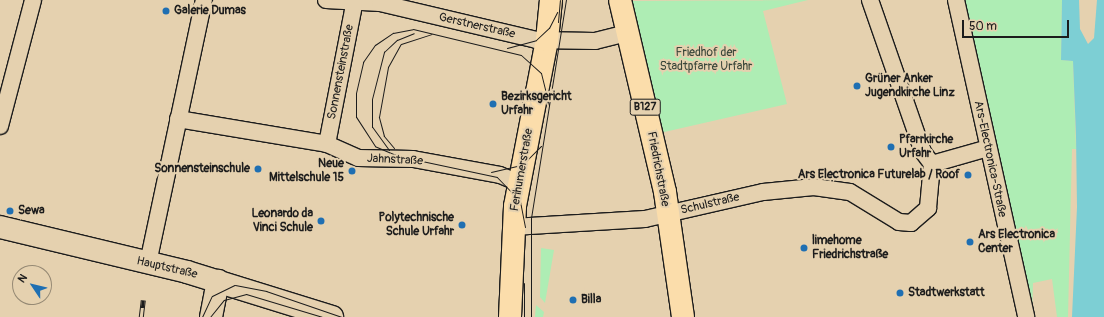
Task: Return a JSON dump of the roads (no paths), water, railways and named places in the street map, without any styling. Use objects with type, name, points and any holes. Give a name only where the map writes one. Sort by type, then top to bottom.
[{"type":"main road","name":"Ferihumerstraße","points":[[510,317],[513,227],[519,183],[547,40],[551,0]]},
{"type":"main road","name":"Friedrichstraße","points":[[620,0],[667,214],[683,317]]},
{"type":"street","points":[[0,126],[33,0]]},
{"type":"street","points":[[148,263],[204,0]]},
{"type":"street","name":"Gerstnerstraße","points":[[326,0],[380,3],[547,40],[595,42],[628,33]]},
{"type":"street","points":[[870,0],[923,152],[932,164],[988,148]]},
{"type":"street","name":"Ars-Electronica-Straße","points":[[956,0],[1026,317]]},
{"type":"street","name":"Sonnensteinstraße","points":[[327,144],[354,1]]},
{"type":"street","name":"Jahnstraße","points":[[178,119],[327,144],[358,158],[414,159],[500,175],[519,183]]},
{"type":"street","name":"Schulstraße","points":[[513,227],[551,227],[667,214],[763,192],[814,187],[850,192],[898,222],[918,220],[928,208],[932,164]]},
{"type":"street","name":"Hauptstraße","points":[[0,227],[218,280],[332,317]]},
{"type":"street","points":[[211,317],[218,280]]},
{"type":"water","points":[[1062,0],[1104,0],[1104,317],[1072,317],[1077,207],[1076,136],[1073,61],[1061,60]]},
{"type":"tram line","points":[[558,22],[560,0]]},
{"type":"tram line","points":[[531,317],[531,218],[566,0]]},
{"type":"tram line","points":[[507,48],[536,40],[549,28],[557,12]]},
{"type":"tram line","points":[[525,227],[520,201],[497,177],[398,156],[375,146],[356,117],[356,93],[363,62],[375,45],[393,33],[413,29],[521,55],[541,73],[549,105]]},
{"type":"tram line","points":[[389,150],[372,127],[372,99],[384,52],[397,40],[414,33]]},
{"type":"tram line","points":[[394,148],[384,136],[379,117],[388,67],[401,44],[431,34]]},
{"type":"tram line","points":[[491,172],[522,165],[541,146]]},
{"type":"tram line","points":[[524,283],[524,317]]},
{"type":"tram line","points":[[202,317],[212,296],[235,285],[266,291],[342,317]]},
{"type":"tram line","points":[[210,317],[224,300],[246,294],[322,317]]},
{"type":"railway","points":[[141,317],[143,300]]},
{"type":"place","name":"Galerie Dumas","points":[[166,11]]},
{"type":"place","name":"Grüner Anker Jugendkirche Linz","points":[[857,86]]},
{"type":"place","name":"Bezirksgericht Urfahr","points":[[493,104]]},
{"type":"place","name":"Pfarrkirche Urfahr","points":[[891,147]]},
{"type":"place","name":"Sonnensteinschule","points":[[258,169]]},
{"type":"place","name":"Neue Mittelschule 15","points":[[352,171]]},
{"type":"place","name":"Ars Electronica Futurelab / Roof","points":[[968,175]]},
{"type":"place","name":"Sewa","points":[[10,211]]},
{"type":"place","name":"Leonardo da Vinci Schule","points":[[321,221]]},
{"type":"place","name":"Polytechnische Schule Urfahr","points":[[462,225]]},
{"type":"place","name":"Ars Electronica Center","points":[[970,242]]},
{"type":"place","name":"limehome Friedrichstraße","points":[[804,248]]},
{"type":"place","name":"Stadtwerkstatt","points":[[900,293]]},
{"type":"place","name":"Billa","points":[[573,300]]},
{"type":"park label","name":"Friedhof der Stadtpfarre Urfahr","points":[[706,60]]}]
